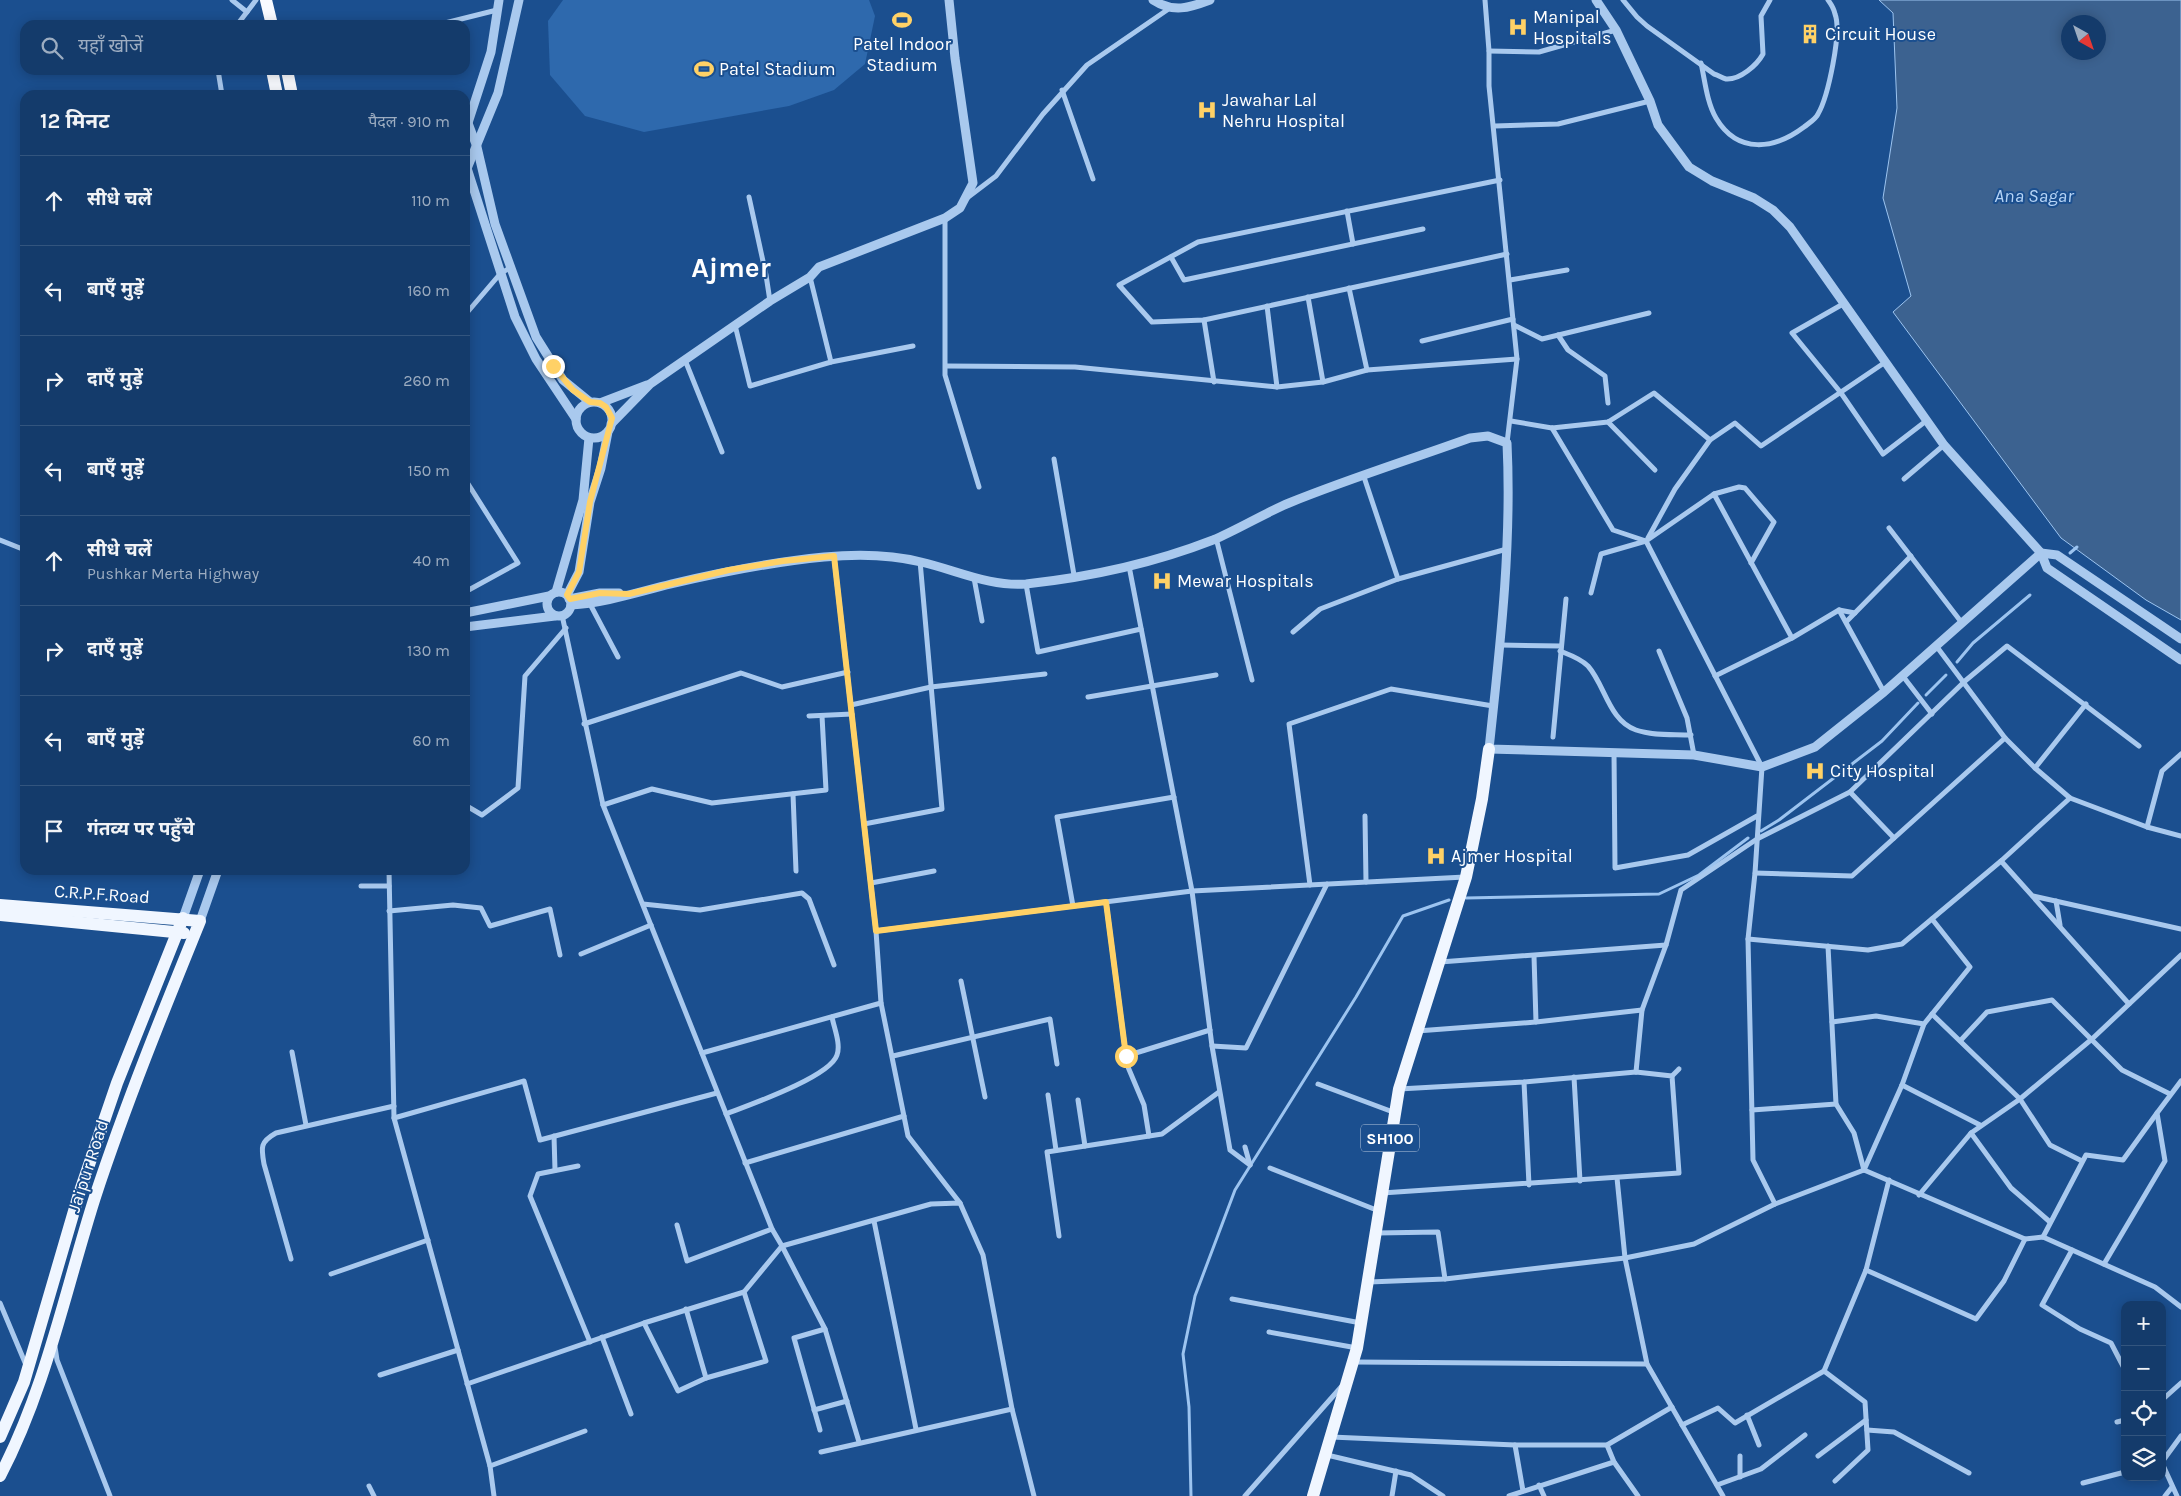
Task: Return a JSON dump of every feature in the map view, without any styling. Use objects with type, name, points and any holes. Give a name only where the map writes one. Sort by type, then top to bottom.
[{"type":"highway","points":[[257,0],[262,20]]},
{"type":"highway","points":[[266,0],[271,20]]},
{"type":"highway","points":[[272,0],[276,20]]},
{"type":"highway","points":[[273,75],[276,90]]},
{"type":"highway","points":[[282,75],[285,90]]},
{"type":"highway","points":[[288,75],[291,90]]},
{"type":"main road","name":"SH100","points":[[1313,1496],[1357,1348],[1377,1233],[1393,1112],[1465,881],[1482,799],[1489,749]]},
{"type":"main road","name":"C.R.P.F.Road","points":[[0,905],[183,918],[200,921]]},
{"type":"main road","name":"C.R.P.F.Road","points":[[0,915],[194,935]]},
{"type":"main road","name":"Jaipur Road","points":[[0,1437],[28,1371],[79,1194],[114,1092],[183,918]]},
{"type":"main road","name":"Jaipur Road","points":[[0,1476],[39,1388],[49,1359],[95,1198],[132,1088],[200,921]]},
{"type":"street","points":[[232,0],[247,12]]},
{"type":"street","points":[[241,20],[257,0]]},
{"type":"street","points":[[470,160],[477,147],[498,93],[519,0]]},
{"type":"street","points":[[470,180],[500,274],[515,317],[527,343],[576,419],[579,431],[589,438],[601,437],[650,384],[770,301],[810,277],[819,267],[945,218],[960,208],[973,183],[955,58],[949,0]]},
{"type":"street","points":[[1153,0],[1190,8],[1210,0]]},
{"type":"street","points":[[1163,0],[1170,4]]},
{"type":"street","points":[[1485,0],[1490,86],[1517,359],[1507,443],[1510,498],[1500,645],[1489,749],[1614,751],[1694,755],[1762,767],[1814,747],[1884,692],[2041,553],[2057,554],[2181,639]]},
{"type":"street","points":[[1596,0],[1616,30],[1650,102],[1658,125],[1688,167],[1712,181],[1754,198],[1773,210],[1790,227],[1842,304],[1944,445],[2041,553],[2047,568],[2181,660]]},
{"type":"street","points":[[1623,0],[1637,18],[1714,74],[1726,79],[1738,76],[1759,62],[1763,54],[1761,16],[1770,0]]},
{"type":"street","points":[[1701,63],[1716,118],[1733,136],[1748,144],[1767,146],[1791,137],[1818,116],[1826,90],[1836,46],[1836,15],[1828,0]]},
{"type":"street","points":[[966,198],[996,176],[1062,90],[1086,65],[1170,4]]},
{"type":"street","points":[[453,20],[499,5],[491,52],[470,116]]},
{"type":"street","points":[[1489,51],[1539,52],[1616,30]]},
{"type":"street","points":[[219,75],[221,90]]},
{"type":"street","points":[[1062,90],[1093,179]]},
{"type":"street","points":[[1495,126],[1558,124],[1650,102]]},
{"type":"street","points":[[470,128],[477,147],[495,224],[511,266],[523,306],[536,337],[563,380],[590,402],[600,403],[650,384]]},
{"type":"street","points":[[1500,180],[1198,242],[1119,285],[1152,322],[1204,320],[1507,254]]},
{"type":"street","points":[[749,197],[770,301]]},
{"type":"street","points":[[1347,211],[1353,244]]},
{"type":"street","points":[[945,218],[945,375],[979,487]]},
{"type":"street","points":[[1170,257],[1184,280],[1423,230]]},
{"type":"street","points":[[470,309],[500,274],[511,266]]},
{"type":"street","points":[[1510,280],[1567,270]]},
{"type":"street","points":[[810,277],[831,362]]},
{"type":"street","points":[[1349,288],[1367,370]]},
{"type":"street","points":[[1308,297],[1323,382]]},
{"type":"street","points":[[1842,304],[1792,333],[1841,393],[1883,454],[1926,421]]},
{"type":"street","points":[[1266,306],[1278,386]]},
{"type":"street","points":[[1422,341],[1514,322],[1542,339],[1649,313]]},
{"type":"street","points":[[1204,320],[1214,382]]},
{"type":"street","points":[[735,325],[750,386],[831,362],[912,346]]},
{"type":"street","points":[[1558,335],[1568,350],[1605,376],[1608,403]]},
{"type":"street","points":[[527,343],[536,337]]},
{"type":"street","points":[[946,366],[1075,367],[1214,382],[1278,386],[1323,382],[1367,370],[1517,359]]},
{"type":"street","points":[[684,360],[722,452]]},
{"type":"street","points":[[1646,541],[1675,489],[1710,440],[1735,423],[1761,446],[1884,363]]},
{"type":"street","points":[[1511,421],[1552,428],[1608,422],[1654,393],[1710,440]]},
{"type":"street","points":[[576,419],[581,407],[590,402]]},
{"type":"street","points":[[470,626],[559,616],[568,611],[569,599],[579,572],[590,502],[601,468],[610,428],[610,413],[600,403]]},
{"type":"street","points":[[1608,422],[1655,470]]},
{"type":"street","points":[[1552,428],[1612,530],[1646,541],[1762,767],[1757,816],[1755,873],[1748,939],[1753,1160],[1775,1204]]},
{"type":"street","points":[[470,612],[553,594],[590,604],[729,570],[783,561],[834,556],[875,554],[920,562],[974,578],[1012,584],[1026,584],[1128,566],[1173,555],[1216,538],[1288,504],[1363,474],[1470,438],[1488,436],[1507,443]]},
{"type":"street","points":[[589,438],[583,500],[547,608],[559,616],[566,628],[584,724],[603,805],[772,1228],[825,1329],[859,1442]]},
{"type":"street","points":[[1904,479],[1944,445]]},
{"type":"street","points":[[1054,460],[1074,575]]},
{"type":"street","points":[[1363,474],[1398,579]]},
{"type":"street","points":[[470,487],[518,563],[470,589]]},
{"type":"street","points":[[1591,593],[1601,554],[1646,541],[1714,494],[1739,487],[1746,488],[1774,522],[1751,563]]},
{"type":"street","points":[[1714,494],[1792,638]]},
{"type":"street","points":[[1889,528],[1962,623]]},
{"type":"street","points":[[1216,538],[1252,680]]},
{"type":"street","points":[[0,540],[20,548]]},
{"type":"street","points":[[1293,632],[1320,609],[1398,579],[1507,549]]},
{"type":"street","points":[[834,556],[871,882],[881,1003],[908,1136],[960,1203],[982,1255],[1012,1409],[1034,1496]]},
{"type":"street","points":[[1846,622],[1911,556]]},
{"type":"street","points":[[864,824],[942,809],[920,562]]},
{"type":"street","points":[[2061,578],[2073,565]]},
{"type":"street","points":[[1128,566],[1192,891],[1212,1046],[1230,1150],[1250,1165],[1245,1147]]},
{"type":"street","points":[[974,578],[982,621]]},
{"type":"street","points":[[1026,584],[1038,652],[1141,629]]},
{"type":"street","points":[[569,599],[600,593],[629,594]]},
{"type":"street","points":[[1553,737],[1566,599]]},
{"type":"street","points":[[590,604],[618,657]]},
{"type":"street","points":[[1715,676],[1792,638],[1839,610],[1855,613]]},
{"type":"street","points":[[1839,610],[1884,692]]},
{"type":"street","points":[[470,808],[482,815],[518,788],[526,676],[566,628]]},
{"type":"street","points":[[1500,645],[1561,648],[1588,666],[1608,703],[1626,724],[1634,730],[1646,733],[1691,735]]},
{"type":"street","points":[[1937,646],[1965,681],[2005,738],[2035,768],[2070,798],[2147,827],[2181,836]]},
{"type":"street","points":[[1636,1072],[1642,1010],[1666,945],[1681,890],[1757,838],[1850,792],[1965,681],[2008,646],[2139,746]]},
{"type":"street","points":[[1660,651],[1680,695],[1691,735],[1694,755]]},
{"type":"street","points":[[584,724],[741,673],[782,687],[848,672]]},
{"type":"street","points":[[851,705],[931,688],[1045,674]]},
{"type":"street","points":[[1088,698],[1216,675]]},
{"type":"street","points":[[1902,675],[1932,714]]},
{"type":"street","points":[[1310,885],[1289,724],[1391,689],[1493,706]]},
{"type":"street","points":[[2035,768],[2086,704]]},
{"type":"street","points":[[809,716],[852,714]]},
{"type":"street","points":[[603,805],[652,789],[712,803],[826,790],[822,716]]},
{"type":"street","points":[[1755,873],[1852,876],[2005,738]]},
{"type":"street","points":[[1614,751],[1616,868],[1688,855],[1757,816]]},
{"type":"street","points":[[2147,827],[2162,771],[2181,754]]},
{"type":"street","points":[[1850,792],[1894,838]]},
{"type":"street","points":[[794,794],[796,871]]},
{"type":"street","points":[[1073,906],[1057,818],[1174,797]]},
{"type":"street","points":[[1748,939],[1868,950],[1902,944],[2001,861],[2070,798]]},
{"type":"street","points":[[1365,816],[1366,882]]},
{"type":"street","points":[[2001,861],[2128,1004]]},
{"type":"street","points":[[871,882],[934,871]]},
{"type":"street","name":"Jaipur Road","points":[[183,918],[198,875]]},
{"type":"street","name":"Jaipur Road","points":[[200,921],[216,875]]},
{"type":"street","points":[[388,875],[394,1118],[490,1466],[494,1496]]},
{"type":"street","points":[[876,931],[1192,891],[1366,882],[1465,881]]},
{"type":"street","points":[[1212,1046],[1246,1048],[1327,884]]},
{"type":"street","points":[[361,886],[389,886]]},
{"type":"street","points":[[643,904],[700,910],[802,893],[809,899],[834,965]]},
{"type":"street","points":[[2032,896],[2181,929]]},
{"type":"street","points":[[2056,901],[2060,927]]},
{"type":"street","points":[[1106,902],[1126,1056],[1210,1030]]},
{"type":"street","points":[[389,911],[454,905],[482,908],[490,926],[550,909],[560,955]]},
{"type":"street","points":[[1864,1170],[1902,1085],[1924,1024],[1970,967],[1932,919]]},
{"type":"street","points":[[581,954],[651,925]]},
{"type":"street","points":[[1440,962],[1666,945]]},
{"type":"street","points":[[1828,946],[1836,1104],[1854,1133],[1864,1170]]},
{"type":"street","points":[[1919,1195],[1971,1133],[2020,1099],[2092,1039],[2181,955]]},
{"type":"street","points":[[1534,956],[1536,1022]]},
{"type":"street","points":[[961,981],[985,1097]]},
{"type":"street","points":[[1961,1040],[1987,1012],[2052,1000],[2122,1070],[2170,1094]]},
{"type":"street","points":[[702,1053],[881,1003]]},
{"type":"street","points":[[1417,1031],[1536,1022],[1642,1010]]},
{"type":"street","points":[[1932,1014],[2020,1099],[2050,1145],[2082,1161]]},
{"type":"street","points":[[1832,1022],[1876,1016],[1924,1024]]},
{"type":"street","points":[[726,1114],[809,1079],[830,1065],[835,1059],[838,1048],[832,1017]]},
{"type":"street","points":[[893,1056],[1050,1019],[1057,1064]]},
{"type":"street","points":[[292,1052],[306,1125]]},
{"type":"street","points":[[1128,1067],[1144,1105],[1149,1136]]},
{"type":"street","points":[[1382,1194],[1679,1173],[1672,1076],[1679,1068]]},
{"type":"street","points":[[1399,1089],[1524,1082],[1636,1072],[1672,1076]]},
{"type":"street","points":[[1574,1077],[1580,1181]]},
{"type":"street","points":[[394,1118],[524,1080],[540,1140],[718,1093]]},
{"type":"street","points":[[2043,1237],[2086,1155],[2123,1160],[2181,1081]]},
{"type":"street","points":[[1524,1082],[1530,1185]]},
{"type":"street","points":[[1318,1084],[1393,1112]]},
{"type":"street","points":[[1902,1085],[1980,1125]]},
{"type":"street","points":[[1059,1236],[1047,1152],[1162,1134],[1219,1092]]},
{"type":"street","points":[[1048,1094],[1056,1150]]},
{"type":"street","points":[[1078,1100],[1085,1146]]},
{"type":"street","points":[[1752,1110],[1836,1104]]},
{"type":"street","points":[[291,1259],[261,1148],[265,1139],[276,1133],[306,1125],[394,1106]]},
{"type":"street","points":[[2104,1264],[2165,1161],[2156,1113]]},
{"type":"street","points":[[746,1163],[904,1116]]},
{"type":"street","points":[[1971,1133],[2012,1188],[2050,1222]]},
{"type":"street","points":[[554,1136],[555,1170]]},
{"type":"street","points":[[578,1166],[538,1174],[530,1196],[590,1342]]},
{"type":"street","points":[[1270,1168],[1380,1211]]},
{"type":"street","points":[[1369,1282],[1445,1279],[1625,1258],[1694,1244],[1775,1204],[1864,1170],[1919,1195],[2025,1238],[2043,1237],[2155,1287],[2181,1306]]},
{"type":"street","points":[[1617,1178],[1625,1258],[1647,1364],[1723,1496]]},
{"type":"street","points":[[1682,1425],[1718,1408],[1734,1423],[1824,1371],[1866,1270],[1889,1180]]},
{"type":"street","points":[[467,1384],[686,1309],[744,1292],[782,1246],[931,1204],[960,1203]]},
{"type":"street","points":[[874,1221],[916,1429]]},
{"type":"street","points":[[677,1225],[687,1261],[772,1228]]},
{"type":"street","points":[[1377,1233],[1438,1232],[1445,1279]]},
{"type":"street","points":[[1866,1270],[1976,1319],[2004,1281],[2025,1238]]},
{"type":"street","points":[[331,1274],[428,1240]]},
{"type":"street","points":[[2072,1250],[2042,1306],[2080,1329],[2111,1342],[2121,1362]]},
{"type":"street","points":[[644,1323],[678,1391],[706,1378],[766,1361],[744,1292]]},
{"type":"street","points":[[1232,1299],[1362,1323]]},
{"type":"street","points":[[0,1303],[28,1371]]},
{"type":"street","points":[[686,1309],[706,1378]]},
{"type":"street","points":[[42,1325],[54,1341],[56,1360],[110,1496]]},
{"type":"street","points":[[820,1430],[794,1338],[825,1329]]},
{"type":"street","points":[[1269,1332],[1357,1348]]},
{"type":"street","points":[[602,1337],[631,1414]]},
{"type":"street","points":[[380,1375],[458,1350]]},
{"type":"street","points":[[1354,1362],[1647,1364]]},
{"type":"street","points":[[1824,1371],[1865,1402],[1868,1450],[1835,1481]]},
{"type":"street","points":[[1245,1496],[1349,1378]]},
{"type":"street","points":[[2166,1396],[2181,1383]]},
{"type":"street","points":[[814,1410],[846,1401]]},
{"type":"street","points":[[1331,1437],[1515,1445],[1607,1445],[1672,1407]]},
{"type":"street","points":[[820,1452],[1012,1409]]},
{"type":"street","points":[[1748,1415],[1759,1446]]},
{"type":"street","points":[[1818,1456],[1866,1420]]},
{"type":"street","points":[[2117,1422],[2121,1421]]},
{"type":"street","points":[[1867,1430],[1894,1432],[1969,1473]]},
{"type":"street","points":[[490,1466],[585,1431]]},
{"type":"street","points":[[1716,1485],[1761,1469],[1805,1435]]},
{"type":"street","points":[[2166,1457],[2181,1436]]},
{"type":"street","points":[[1515,1445],[1523,1491]]},
{"type":"street","points":[[1607,1445],[1614,1462],[1638,1496]]},
{"type":"street","points":[[1326,1455],[1412,1475],[1443,1496]]},
{"type":"street","points":[[1740,1456],[1740,1477]]},
{"type":"street","points":[[1509,1496],[1614,1462]]},
{"type":"street","points":[[1392,1496],[1396,1471]]},
{"type":"street","points":[[2166,1472],[2177,1496]]},
{"type":"street","points":[[2083,1483],[2121,1473]]},
{"type":"street","points":[[1539,1485],[1544,1496]]},
{"type":"street","points":[[369,1486],[374,1496]]},
{"type":"street","points":[[2165,1496],[2172,1487]]},
{"type":"shaded area","name":"Patel Stadium","points":[[563,0],[869,0],[875,16],[865,64],[834,90],[789,106],[644,132],[585,116],[550,75],[548,21]]},
{"type":"water","name":"Ana Sagar","points":[[1879,0],[2181,0],[2181,620],[2146,600],[2061,538],[1893,312],[1911,296],[1883,198],[1897,108],[1893,13]]},
{"type":"waterway","points":[[2070,553],[2077,547]]},
{"type":"waterway","points":[[1957,662],[1973,643],[2030,595]]},
{"type":"waterway","points":[[1926,695],[1946,675]]},
{"type":"waterway","points":[[1761,831],[1779,820],[1882,741],[1918,703]]},
{"type":"waterway","points":[[1466,898],[1659,894],[1699,875],[1748,838]]},
{"type":"waterway","points":[[1191,1496],[1189,1407],[1183,1354],[1195,1296],[1235,1190],[1356,997],[1403,916],[1449,900]]},
{"type":"place","name":"Patel Indoor Stadium","points":[[902,20]]},
{"type":"place","name":"Manipal Hospitals","points":[[1518,27]]},
{"type":"place","name":"Circuit House","points":[[1810,34]]},
{"type":"place","name":"Patel Stadium","points":[[704,69]]},
{"type":"place","name":"Jawahar Lal Nehru Hospital","points":[[1207,110]]},
{"type":"place","name":"Mewar Hospitals","points":[[1162,581]]},
{"type":"place","name":"City Hospital","points":[[1815,771]]},
{"type":"place","name":"Ajmer Hospital","points":[[1436,856]]},
{"type":"district","name":"Ajmer","points":[[731,267]]},
{"type":"route","points":[[553,366],[573,390],[590,402],[600,403],[606,407],[612,418],[601,468],[590,502],[582,541],[579,572],[567,595],[570,599],[600,593],[629,594],[729,570],[783,561],[834,556],[876,931],[1106,902],[1126,1056]]}]
